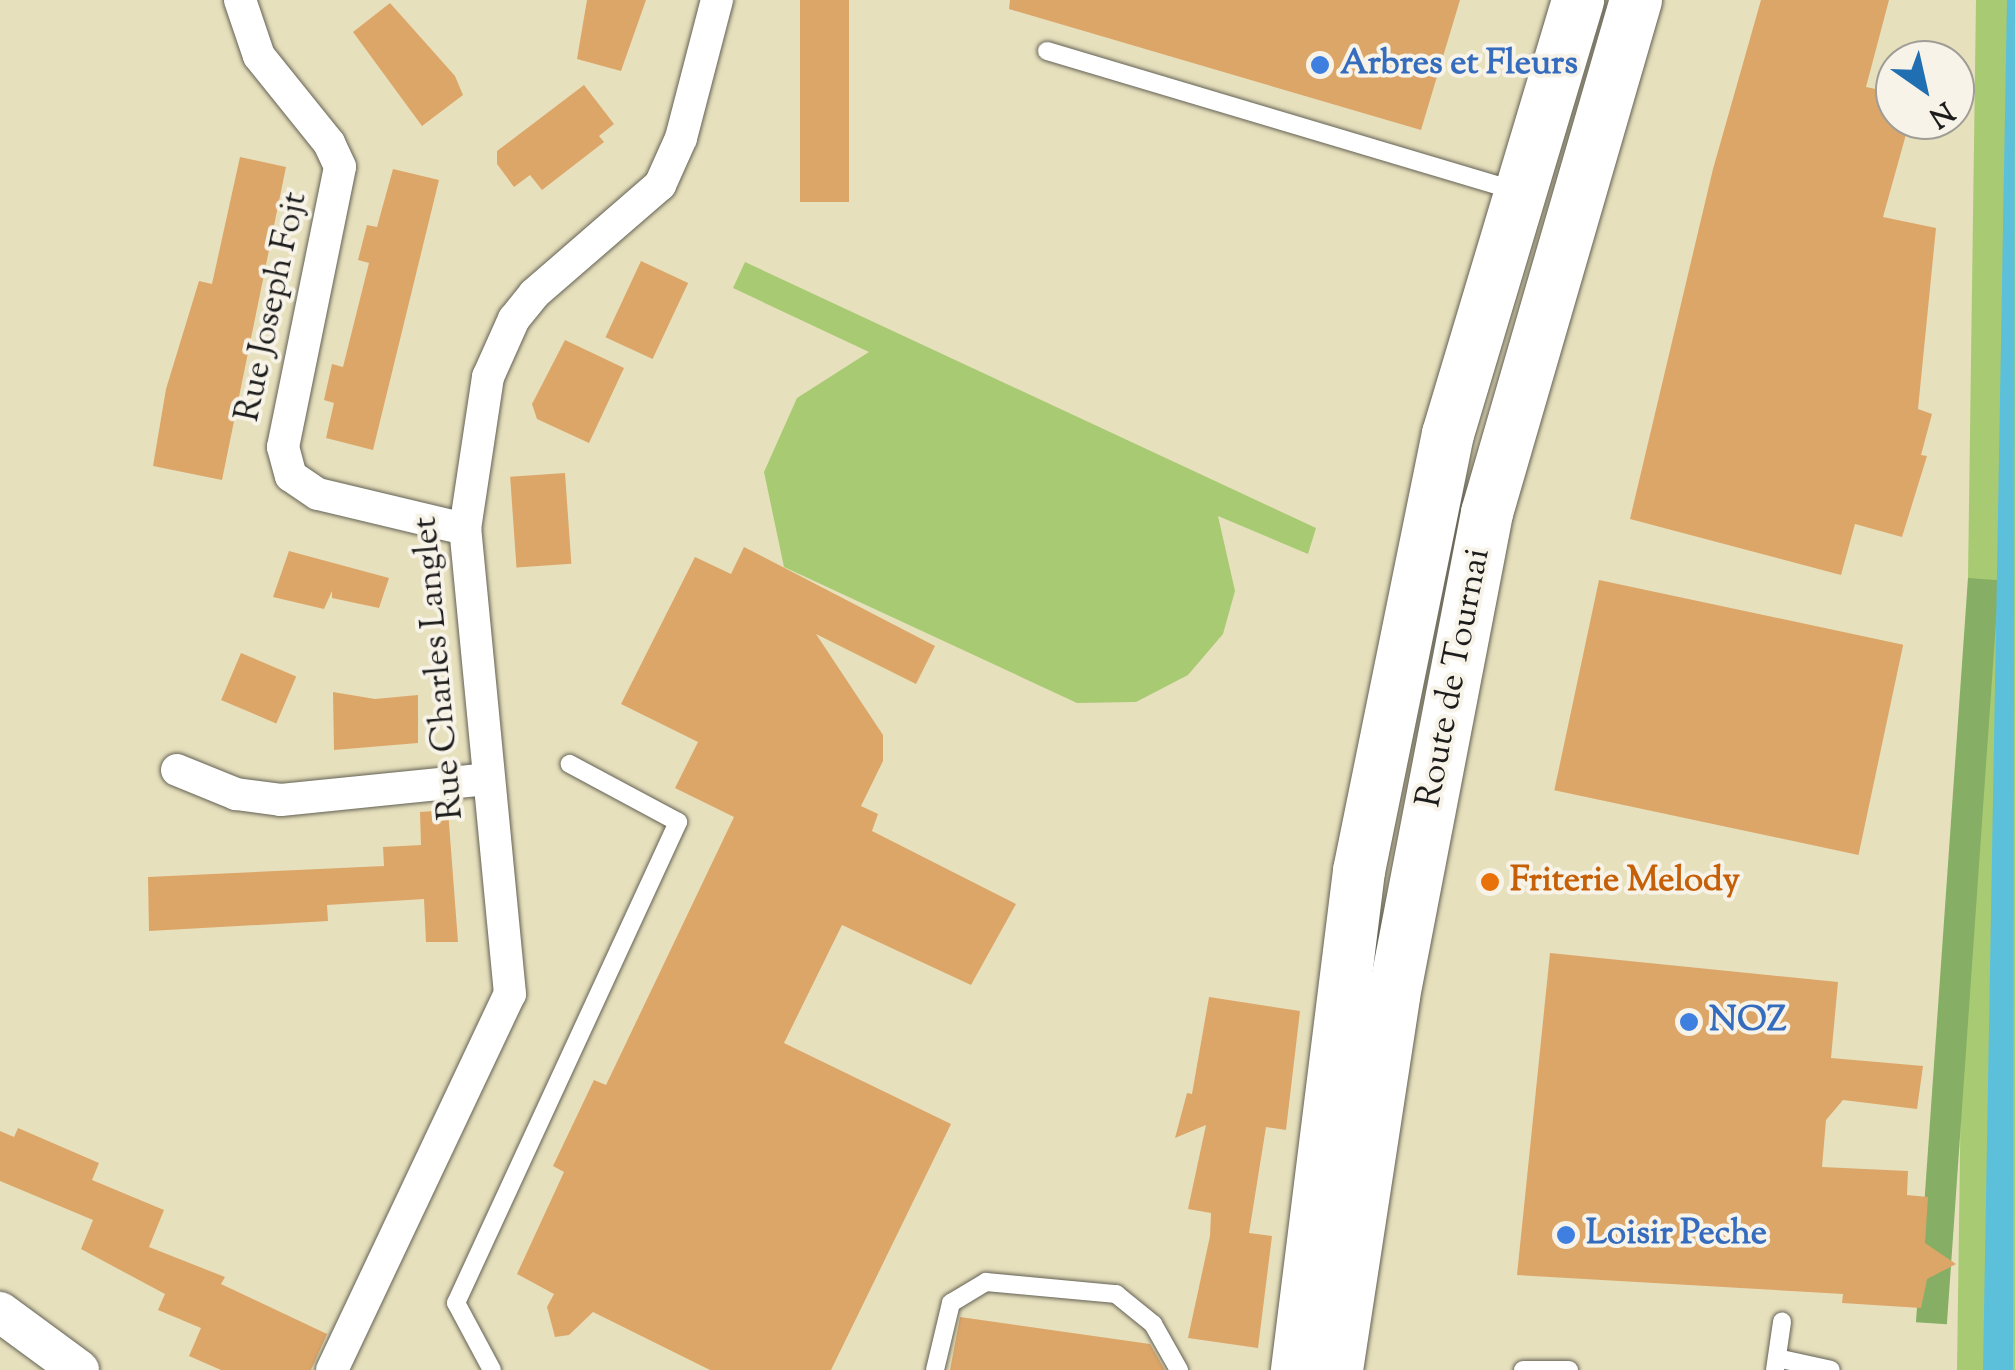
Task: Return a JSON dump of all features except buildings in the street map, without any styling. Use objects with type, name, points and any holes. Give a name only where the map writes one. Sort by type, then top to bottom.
[{"type":"main road","name":"Route de Tournai","points":[[1297,1370],[1359,870],[1448,434],[1578,0]]},
{"type":"main road","name":"Route de Tournai","points":[[1337,1370],[1394,996],[1487,513],[1636,0]]},
{"type":"street","name":"Rue Joseph Fojt","points":[[240,0],[259,56],[329,143],[340,167],[284,461],[291,476],[318,494],[465,529]]},
{"type":"street","name":"Rue Charles Langlet","points":[[332,1370],[510,994],[465,529],[468,478],[499,348],[534,294],[660,184],[681,138],[718,0]]},
{"type":"street","points":[[177,770],[236,794],[281,800],[487,780]]},
{"type":"street","points":[[0,1312],[79,1370]]},
{"type":"lane","points":[[1048,51],[1519,192]]},
{"type":"lane","points":[[1458,547],[1469,497]]},
{"type":"lane","points":[[492,1370],[456,1304],[678,822],[570,764]]},
{"type":"lane","points":[[1318,1370],[1358,1088]]},
{"type":"lane","points":[[935,1370],[952,1303],[986,1282],[1116,1294],[1153,1324],[1179,1370]]},
{"type":"lane","points":[[1782,1322],[1776,1364],[1831,1370]]},
{"type":"lane","points":[[1523,1370],[1569,1370]]},
{"type":"green space","points":[[1976,0],[2015,0],[2015,1370],[1957,1370]]},
{"type":"green space","points":[[745,262],[1316,528],[1308,554],[1218,516],[1235,591],[1223,634],[1188,675],[1136,702],[1077,703],[784,567],[764,472],[797,398],[869,352],[733,288]]},
{"type":"green space","points":[[1968,578],[1999,580],[1947,1324],[1916,1322]]},
{"type":"water","points":[[2007,0],[2015,0],[2013,1370],[1983,1370]]},
{"type":"place","name":"Arbres et Fleurs","points":[[1320,65]]},
{"type":"place","name":"Friterie Melody","points":[[1490,882]]},
{"type":"place","name":"NOZ","points":[[1689,1022]]},
{"type":"place","name":"Loisir Peche","points":[[1566,1235]]}]
